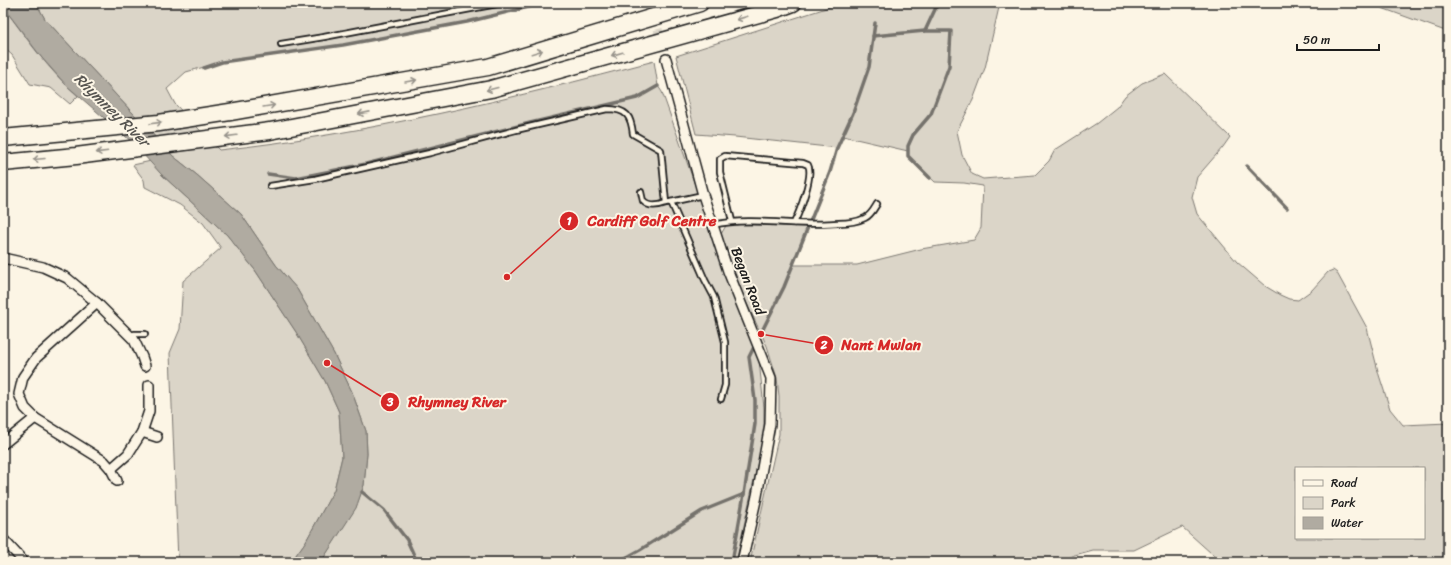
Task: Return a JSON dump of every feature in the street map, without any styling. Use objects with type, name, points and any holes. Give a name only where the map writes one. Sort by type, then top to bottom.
[{"type":"highway","points":[[3,138],[159,122],[230,112],[488,67],[700,3]]},
{"type":"highway","points":[[3,163],[76,156],[270,131],[491,89],[777,9],[793,3]]},
{"type":"street","name":"Began Road","points":[[666,59],[703,195],[728,271],[771,378],[770,424],[757,496],[742,562]]},
{"type":"street","points":[[3,258],[43,267],[67,278],[97,303],[134,340],[145,366]]},
{"type":"street","points":[[97,303],[36,358],[22,377],[19,394],[25,408],[35,418],[104,461],[112,469],[117,481]]},
{"type":"street","points":[[112,469],[128,454],[142,432],[149,411],[149,385]]},
{"type":"street","points":[[3,444],[35,418]]},
{"type":"street","points":[[142,432],[157,437]]},
{"type":"street","points":[[3,539],[24,562]]},
{"type":"lane","points":[[281,44],[502,3]]},
{"type":"lane","points":[[270,186],[315,179],[437,152],[531,127],[607,109],[617,109],[625,113],[632,122],[633,134],[660,150],[668,202],[714,297],[724,342],[725,385],[721,399]]},
{"type":"lane","points":[[732,222],[720,172],[720,159],[725,156],[803,163],[808,165],[810,173],[794,223]]},
{"type":"lane","points":[[641,192],[643,201],[649,206],[656,206],[703,195]]},
{"type":"lane","points":[[713,225],[732,222],[818,225],[845,223],[866,218],[877,204]]},
{"type":"lane","points":[[130,336],[134,334],[145,334]]},
{"type":"green space","points":[[3,3],[4,8],[39,54],[57,76],[78,96],[70,104],[51,88],[30,84],[12,55],[3,47]]},
{"type":"green space","points":[[36,3],[545,3],[467,22],[343,45],[222,62],[186,72],[167,89],[175,104],[219,150],[329,135],[438,114],[546,89],[654,61],[658,86],[662,92],[759,360],[764,408],[764,434],[736,562],[321,562],[356,507],[364,485],[367,454],[366,431],[352,392],[334,354],[297,289],[276,265],[241,214],[173,156],[45,19]]},
{"type":"green space","points":[[842,3],[1000,3],[985,68],[973,100],[957,131],[962,155],[972,174],[983,179],[1035,175],[1049,161],[1055,150],[1097,123],[1117,107],[1125,96],[1142,83],[1165,74],[1230,137],[1197,177],[1192,197],[1197,214],[1237,262],[1265,286],[1289,299],[1298,300],[1312,290],[1328,272],[1333,270],[1337,273],[1367,328],[1379,375],[1390,409],[1403,425],[1448,423],[1448,562],[1221,562],[1182,527],[1134,550],[1093,550],[1071,556],[1063,562],[750,562],[779,434],[779,396],[777,378],[767,346],[735,275],[721,234],[727,224],[808,227],[792,265],[857,265],[921,249],[974,240],[981,228],[983,186],[964,183],[935,182],[908,156],[908,151],[843,136],[837,148],[696,134],[676,56]]},
{"type":"green space","points":[[1368,3],[1448,3],[1448,32]]},
{"type":"green space","points":[[151,161],[161,174],[227,235],[255,270],[296,332],[325,381],[339,412],[342,457],[334,490],[306,541],[291,562],[178,562],[170,353],[180,329],[183,281],[221,248],[203,223],[180,205],[145,187],[144,180],[133,165]]},
{"type":"water","points":[[4,3],[36,3],[45,19],[173,156],[241,214],[276,265],[297,289],[334,354],[352,392],[366,431],[367,454],[364,485],[356,508],[321,562],[291,562],[306,541],[334,490],[342,457],[339,412],[325,381],[296,332],[255,270],[227,235],[161,174],[132,142],[66,85],[42,58],[4,8]]},
{"type":"waterway","points":[[204,68],[222,62],[343,45],[467,22],[545,3]]},
{"type":"waterway","points":[[925,31],[938,3]]},
{"type":"waterway","points":[[618,562],[702,511],[744,494],[755,424],[755,400],[749,357],[784,287],[830,172],[837,148],[853,113],[869,67],[875,23]]},
{"type":"waterway","points":[[873,36],[925,31],[951,31],[949,66],[931,114],[913,135],[908,146],[908,156],[930,178]]},
{"type":"waterway","points":[[268,174],[296,178],[366,164],[637,98],[658,86]]},
{"type":"waterway","points":[[1247,166],[1287,208]]},
{"type":"waterway","points":[[362,492],[384,510],[407,540],[417,562]]},
{"type":"waterway","points":[[732,562],[744,494]]},
{"type":"tunnel","points":[[651,3],[666,59]]},
{"type":"place","name":"Cardiff Golf Centre","points":[[507,277]]},
{"type":"place","name":"Nant Mwlan","points":[[761,334]]},
{"type":"place","name":"Rhymney River","points":[[327,363]]}]
